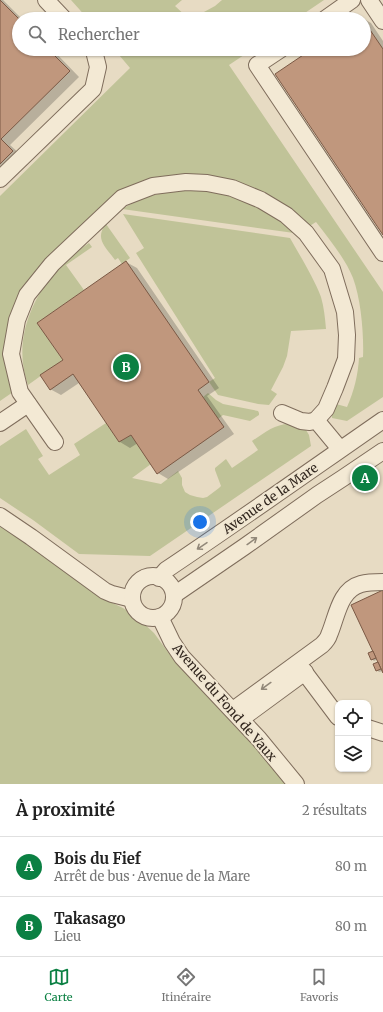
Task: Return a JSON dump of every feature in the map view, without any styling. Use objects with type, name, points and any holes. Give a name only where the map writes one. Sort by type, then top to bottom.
[{"type":"street","points":[[46,0],[57,12]]},
{"type":"street","points":[[334,12],[352,0]]},
{"type":"street","points":[[369,0],[383,21]]},
{"type":"street","points":[[0,179],[93,89],[98,66],[95,56]]},
{"type":"street","points":[[270,56],[257,65],[383,253]]},
{"type":"street","points":[[55,442],[20,392],[11,354],[17,320],[28,295],[52,264],[122,198],[153,186],[186,182],[207,183],[232,188],[261,200],[286,215],[306,233],[332,270],[345,312],[347,336],[346,359],[326,409],[316,420],[310,422],[301,421],[282,413]]},
{"type":"street","points":[[0,423],[28,404]]},
{"type":"street","points":[[316,420],[340,449]]},
{"type":"street","name":"Avenue de la Mare","points":[[158,578],[166,570],[229,528],[383,420]]},
{"type":"street","name":"Avenue de la Mare","points":[[174,595],[317,495],[383,451]]},
{"type":"street","points":[[0,516],[32,537],[106,591],[132,599]]},
{"type":"street","points":[[150,577],[162,579],[168,583],[174,595],[170,609],[160,617],[154,618],[147,617],[139,612],[134,606],[132,599],[134,588],[143,579],[150,577]]},
{"type":"street","points":[[237,715],[301,668],[322,645],[329,636],[342,600],[348,592],[361,584],[383,582]]},
{"type":"street","name":"Avenue du Fond de Vaux","points":[[160,617],[172,642],[182,657],[259,739],[296,784]]},
{"type":"street","points":[[301,668],[335,714]]},
{"type":"street","points":[[371,729],[383,733]]},
{"type":"green space","points":[[71,0],[182,0],[175,6],[181,12],[82,12]]},
{"type":"green space","points":[[222,0],[324,0],[306,12],[204,12]]},
{"type":"green space","points":[[120,56],[242,56],[229,65],[383,292],[383,397],[347,421],[332,418],[332,410],[336,404],[347,407],[352,395],[357,377],[359,358],[363,357],[363,338],[360,306],[353,278],[341,256],[316,222],[308,227],[296,214],[284,205],[271,196],[256,189],[139,186],[26,288],[13,392],[0,401],[0,196],[130,68]]},
{"type":"green space","points":[[199,190],[232,195],[255,203],[271,213],[294,233],[122,209],[146,197],[154,195],[176,191]]},
{"type":"green space","points":[[123,214],[290,238],[311,275],[321,297],[326,329],[291,331],[287,356],[271,390],[277,394],[269,405],[218,395],[209,382],[215,378],[136,253],[144,248]]},
{"type":"green space","points":[[106,224],[130,258],[122,264],[118,258],[115,260],[101,239],[101,234]]},
{"type":"green space","points":[[89,243],[92,247],[66,265],[84,290],[37,323],[63,360],[28,385],[22,352],[28,320],[34,305],[51,276],[62,263]]},
{"type":"green space","points":[[208,393],[223,404],[258,411],[259,415],[250,421],[223,415],[218,419],[203,397]]},
{"type":"green space","points":[[106,423],[119,442],[131,435],[151,464],[132,478],[161,484],[178,471],[182,478],[182,485],[185,492],[190,495],[203,498],[207,497],[221,486],[215,468],[226,459],[232,468],[258,450],[252,441],[270,429],[286,424],[297,426],[306,430],[309,435],[311,446],[150,556],[79,554],[0,498],[0,446],[26,429],[43,456],[38,459],[49,475],[80,455],[74,444]]},
{"type":"green space","points":[[0,524],[90,590],[123,608],[141,621],[154,633],[176,663],[193,679],[259,750],[286,784],[0,784]]},
{"type":"building","points":[[0,0],[12,12],[12,56],[55,56],[70,71],[1,139],[13,151],[0,164]]},
{"type":"building","points":[[371,31],[383,49],[383,235],[275,74],[302,56],[371,56]]},
{"type":"building","points":[[126,261],[209,382],[198,390],[224,427],[157,474],[131,435],[119,442],[73,374],[50,390],[40,375],[63,360],[37,323]]},
{"type":"building","points":[[383,590],[383,673],[351,605]]},
{"type":"building","points":[[373,651],[376,658],[371,660],[368,653]]},
{"type":"building","points":[[378,662],[381,669],[376,671],[373,664]]},
{"type":"place","name":"Takasago","points":[[126,367]]},
{"type":"place","name":"Bois du Fief","points":[[365,478]]}]
